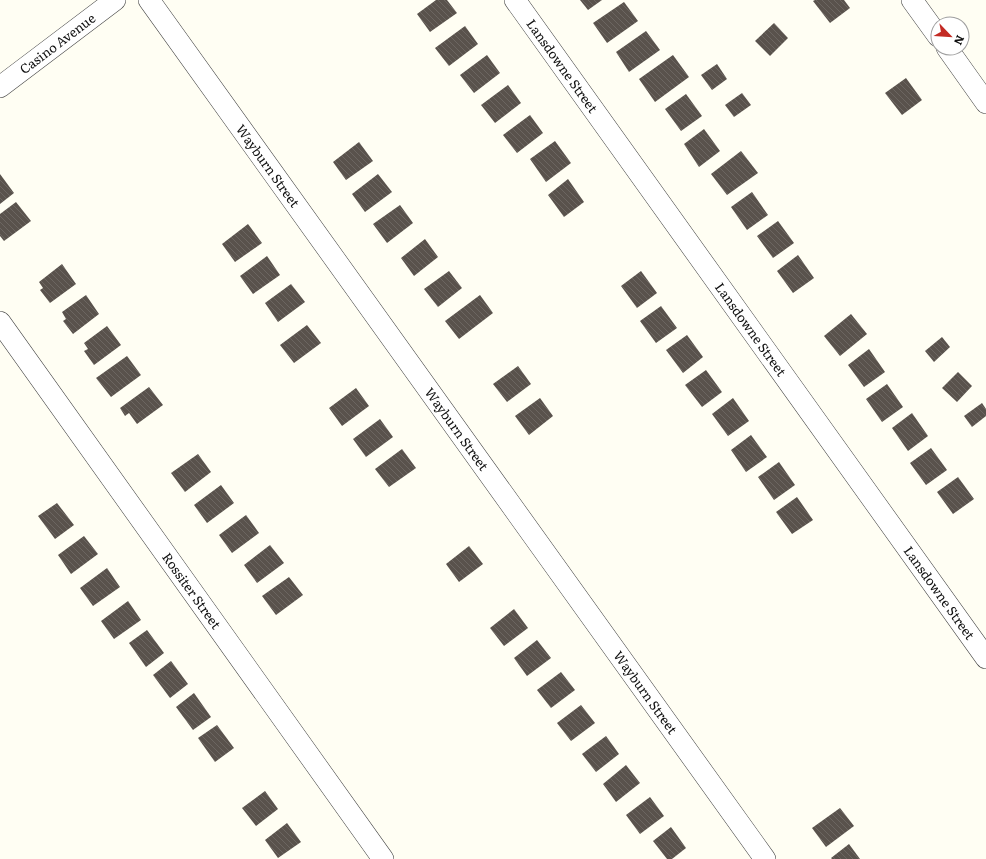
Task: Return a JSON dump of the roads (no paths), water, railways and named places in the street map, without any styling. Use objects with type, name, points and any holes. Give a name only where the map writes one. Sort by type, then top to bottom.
[{"type":"street","name":"Casino Avenue","points":[[0,87],[115,0]]},
{"type":"street","name":"Wayburn Street","points":[[149,0],[765,859]]},
{"type":"street","name":"Lansdowne Street","points":[[515,0],[986,658]]},
{"type":"street","points":[[912,0],[930,25]]},
{"type":"street","points":[[953,56],[986,103]]},
{"type":"street","name":"Rossiter Street","points":[[0,322],[383,859]]}]
